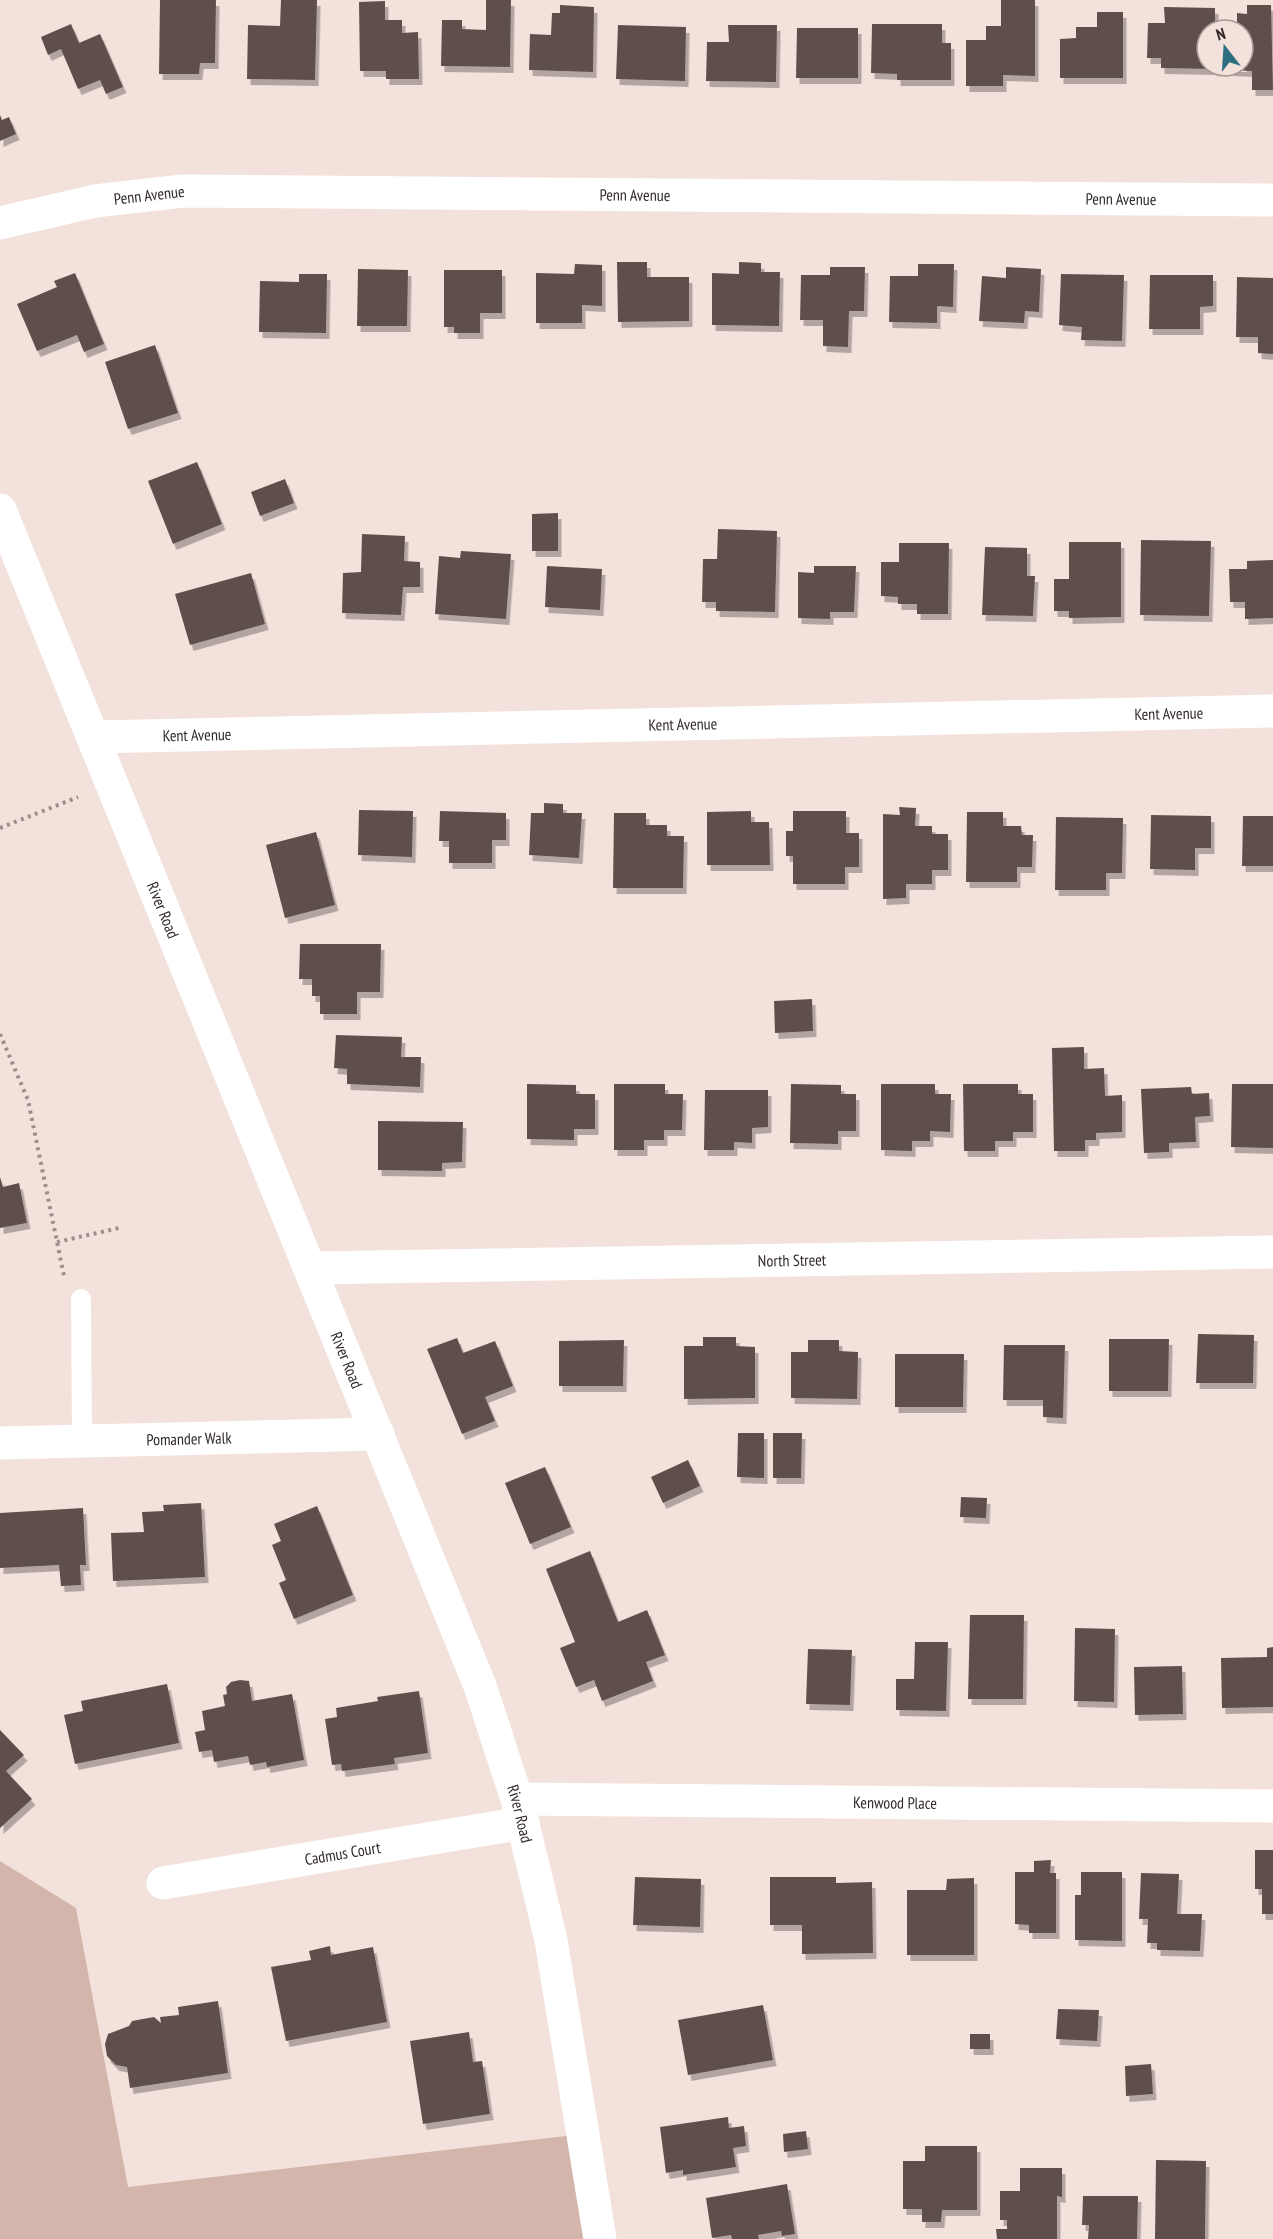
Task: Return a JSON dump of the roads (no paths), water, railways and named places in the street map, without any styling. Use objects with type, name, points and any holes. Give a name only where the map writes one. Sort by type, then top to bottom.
[{"type":"street","name":"Penn Avenue","points":[[0,224],[94,201],[183,191],[1273,200]]},
{"type":"street","name":"River Road","points":[[0,510],[480,1686],[520,1811],[551,1940],[600,2239]]},
{"type":"street","name":"Kent Avenue","points":[[93,737],[1273,711]]},
{"type":"street","name":"North Street","points":[[309,1268],[1273,1252]]},
{"type":"street","name":"Pomander Walk","points":[[0,1443],[378,1434]]},
{"type":"street","name":"Kenwood Place","points":[[520,1811],[1273,1806]]},
{"type":"street","name":"Cadmus Court","points":[[163,1883],[520,1811]]},
{"type":"lane","points":[[81,1299],[82,1442]]}]
